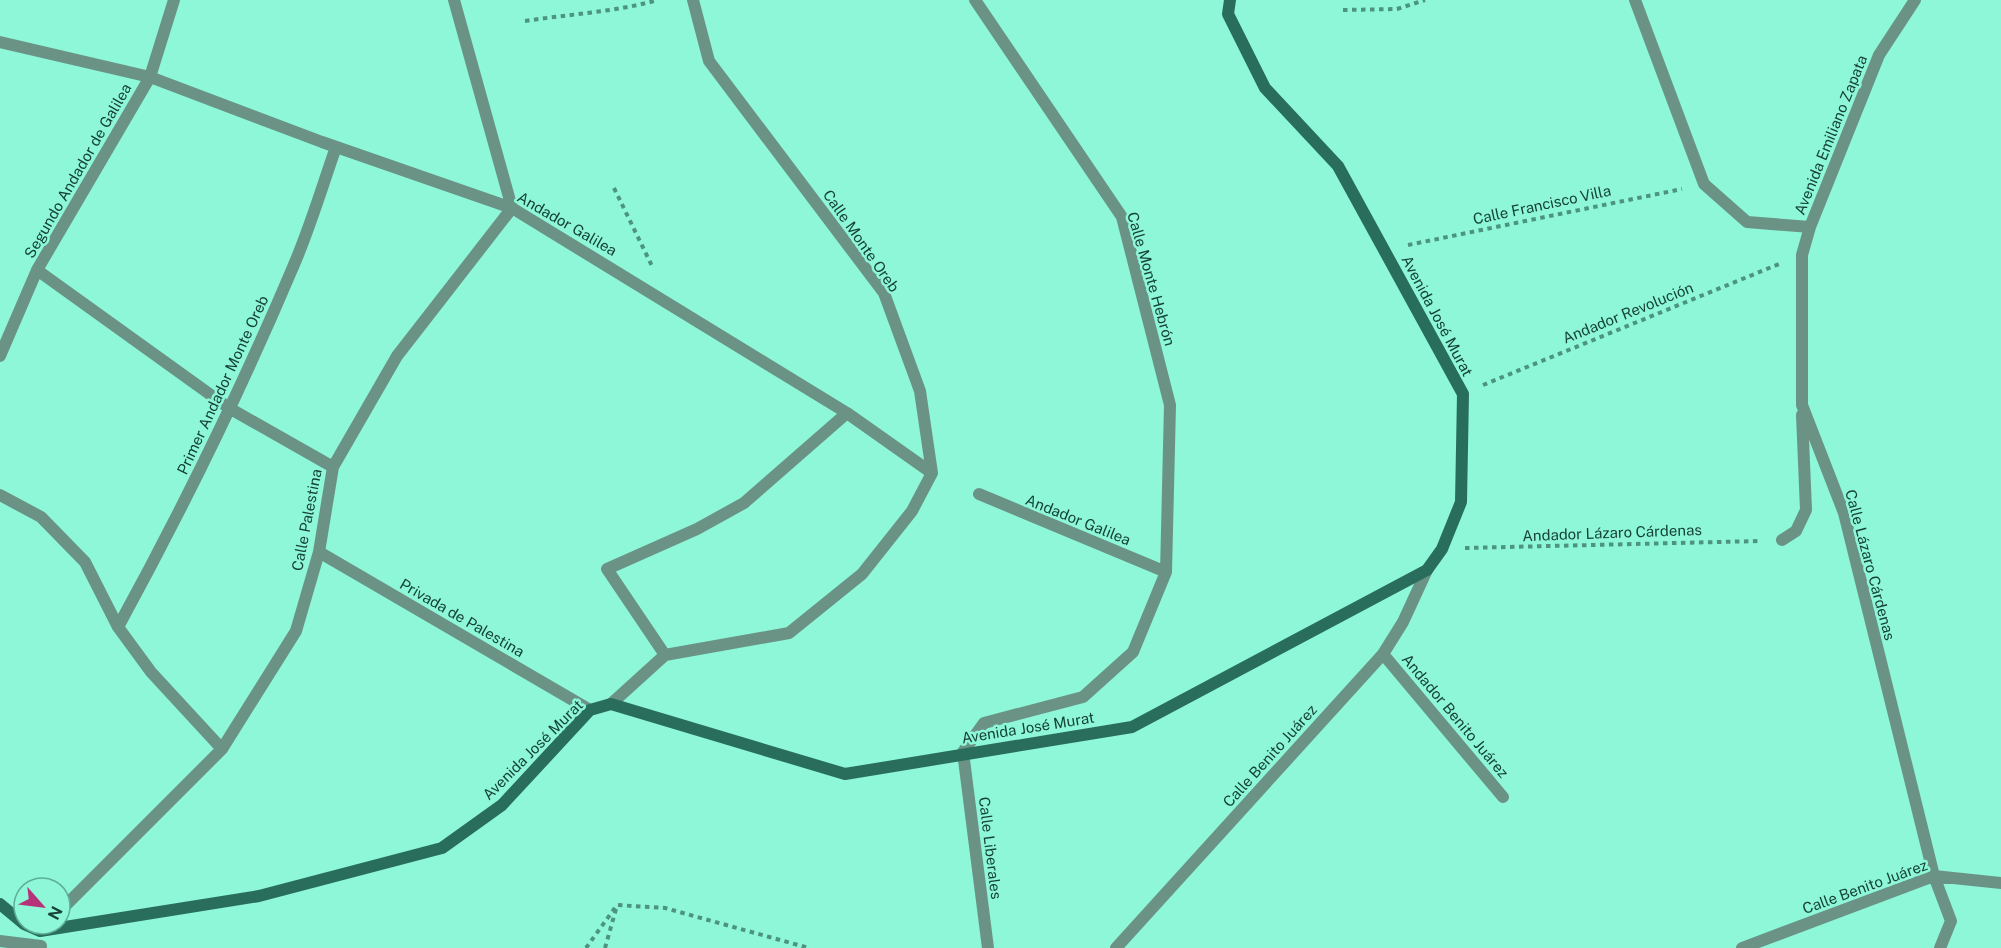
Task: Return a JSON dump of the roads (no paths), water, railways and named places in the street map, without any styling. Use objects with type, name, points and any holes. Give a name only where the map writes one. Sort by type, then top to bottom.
[{"type":"street","name":"Segundo Andador de Galilea","points":[[0,356],[37,270],[150,76],[174,0]]},
{"type":"street","points":[[454,0],[512,208]]},
{"type":"street","name":"Calle Monte Oreb","points":[[693,0],[709,61],[884,293],[921,391],[932,472]]},
{"type":"street","name":"Calle Monte Hebrón","points":[[975,0],[1122,217],[1170,405],[1166,572]]},
{"type":"street","name":"Avenida José Murat","points":[[72,924],[259,896],[442,848],[502,805],[590,710],[611,704],[845,774],[963,752],[1132,727],[1427,570],[1442,549],[1461,502],[1462,394],[1338,166],[1265,88],[1228,14],[1230,0]]},
{"type":"street","name":"Avenida Emiliano Zapata","points":[[1635,0],[1704,184],[1747,222],[1810,227],[1879,55],[1915,0]]},
{"type":"street","name":"Andador Galilea","points":[[0,42],[150,76],[336,147],[512,208],[847,413],[932,472]]},
{"type":"street","name":"Primer Andador Monte Oreb","points":[[118,627],[183,508],[230,408],[294,265],[336,147]]},
{"type":"street","name":"Calle Palestina","points":[[72,899],[222,749],[296,631],[319,552],[333,467],[397,356],[512,208]]},
{"type":"street","name":"Calle Lázaro Cárdenas","points":[[1810,227],[1802,255],[1802,405],[1844,513],[1934,876],[1951,921],[1940,948]]},
{"type":"street","points":[[37,270],[230,408],[333,467]]},
{"type":"street","points":[[1782,540],[1796,531],[1806,510],[1802,405]]},
{"type":"street","points":[[665,656],[607,568],[697,530],[744,503],[847,413]]},
{"type":"street","points":[[611,704],[665,656],[789,633],[862,574],[912,511],[932,472]]},
{"type":"street","name":"Andador Galilea","points":[[979,494],[1166,572]]},
{"type":"street","points":[[0,495],[40,517],[85,562],[118,627],[151,672],[222,749]]},
{"type":"street","name":"Privada de Palestina","points":[[319,552],[590,710]]},
{"type":"street","name":"Calle Benito Juárez","points":[[1116,948],[1383,654],[1403,622],[1427,570]]},
{"type":"street","points":[[963,752],[984,723],[1083,697],[1133,652],[1166,572]]},
{"type":"street","name":"Andador Benito Juárez","points":[[1383,654],[1503,797]]},
{"type":"street","name":"Calle Liberales","points":[[963,752],[988,948]]},
{"type":"street","name":"Calle Benito Juárez","points":[[1742,948],[1934,876],[2001,883]]},
{"type":"street","points":[[0,904],[12,914]]},
{"type":"street","points":[[0,941],[41,947]]}]
